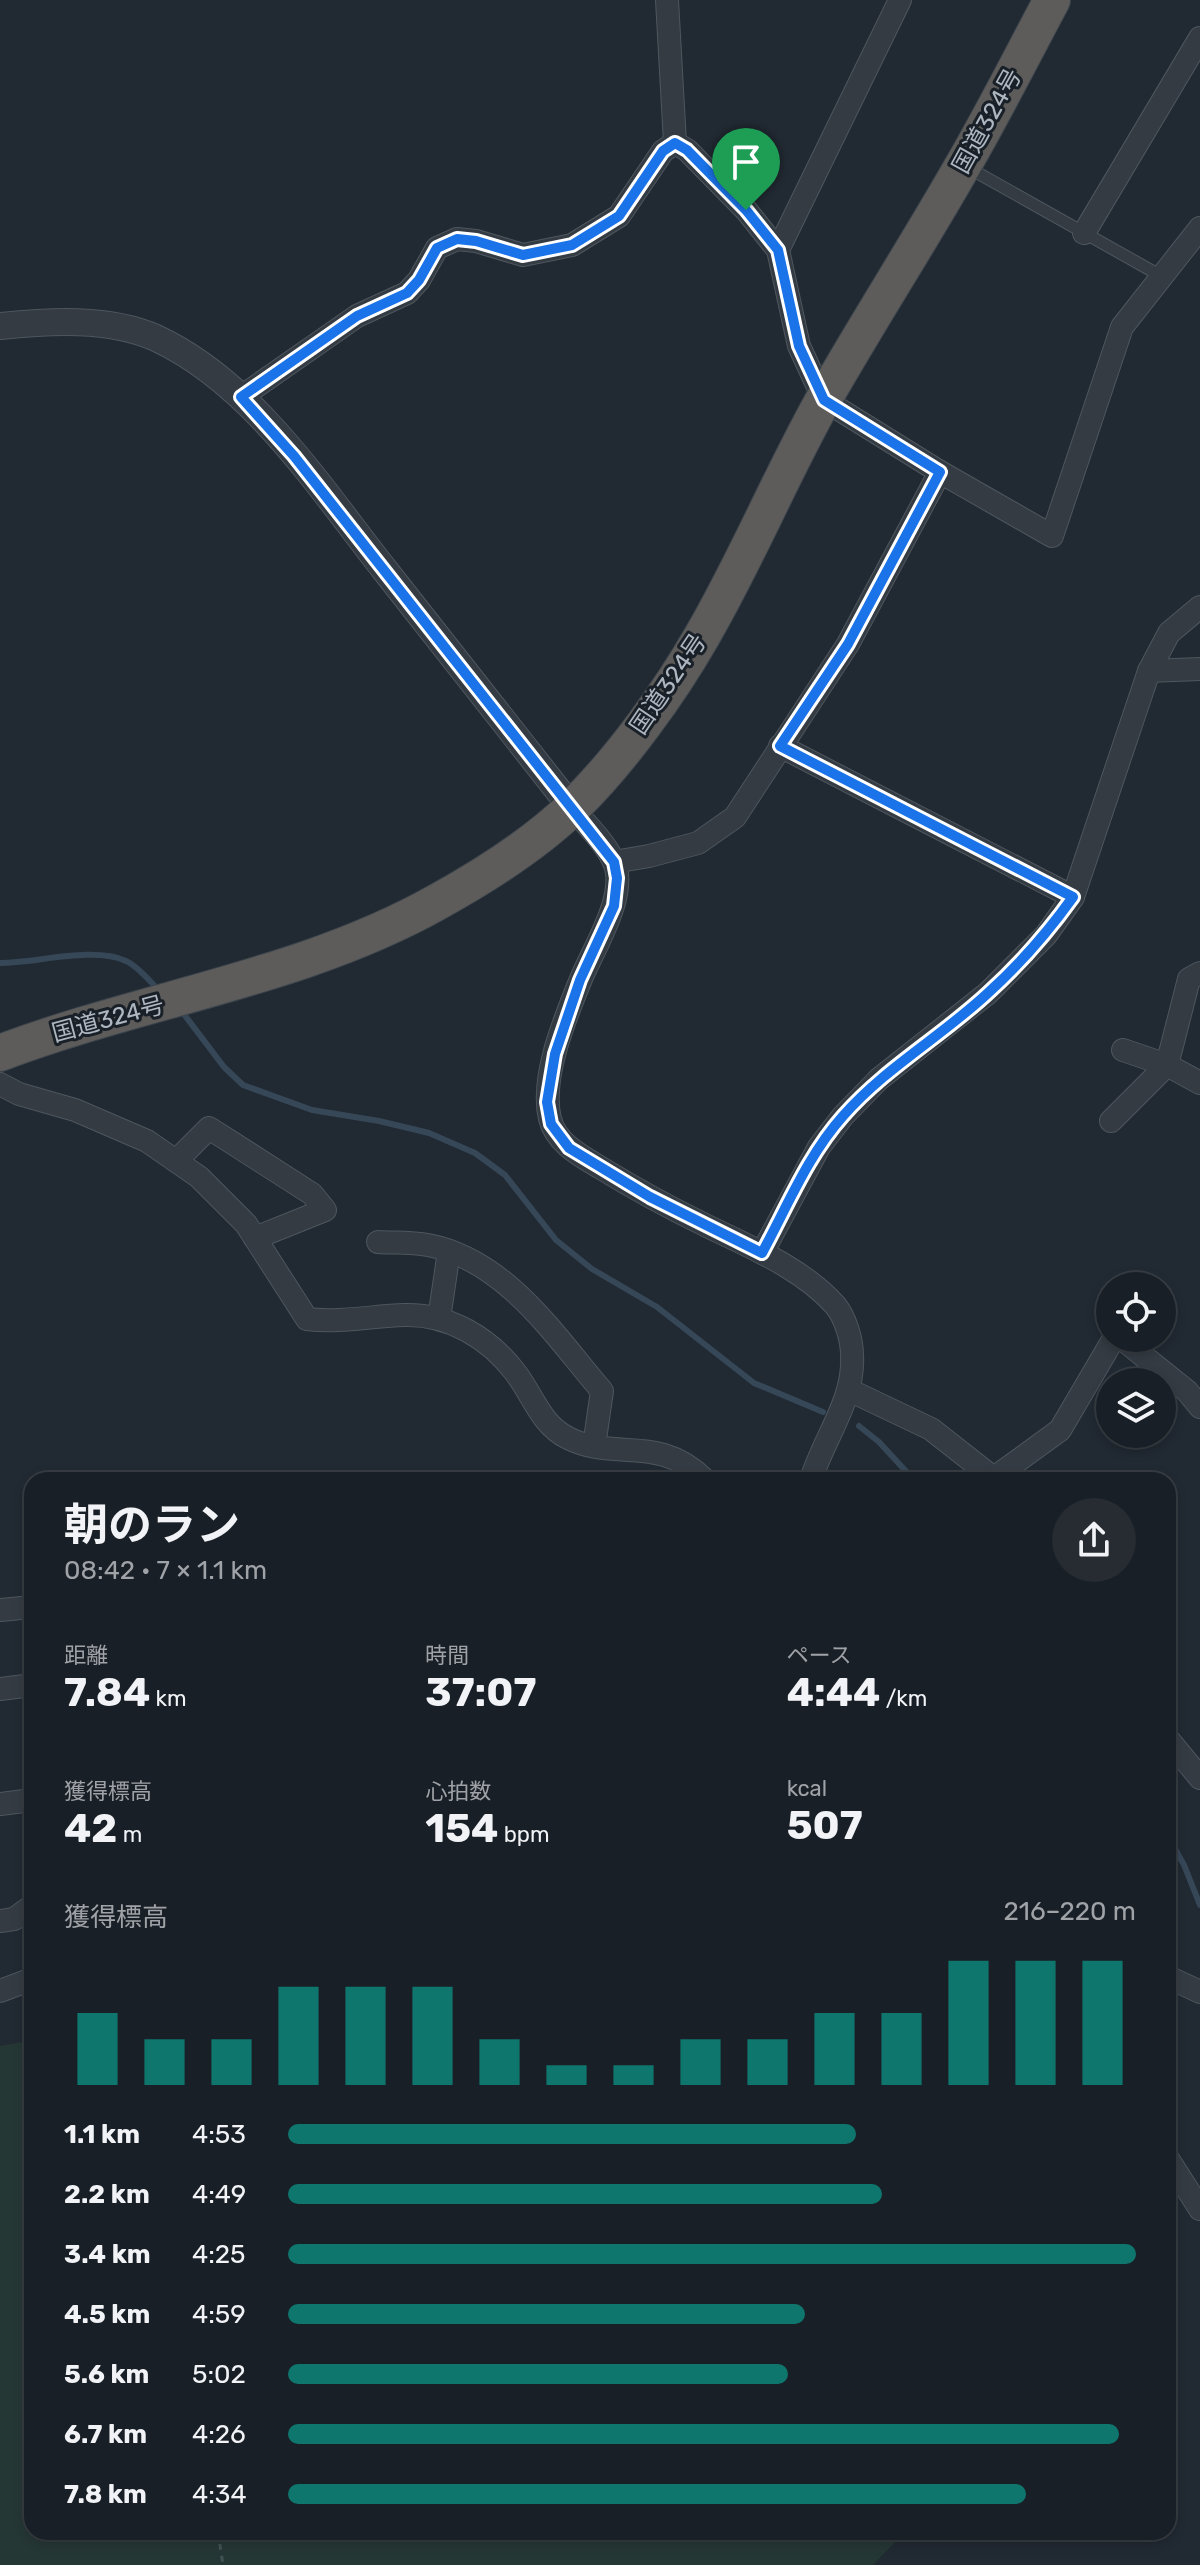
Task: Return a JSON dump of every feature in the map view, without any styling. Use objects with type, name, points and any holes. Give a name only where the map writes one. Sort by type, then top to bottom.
[{"type":"highway","name":"国道324号","points":[[0,1053],[65,1028],[215,989],[362,938],[438,902],[509,857],[572,808],[605,773],[662,697],[702,636],[824,400],[963,165],[1052,0]]},
{"type":"street","points":[[667,0],[675,143]]},
{"type":"street","points":[[778,250],[895,1]]},
{"type":"street","points":[[1084,233],[1200,38]]},
{"type":"street","points":[[675,143],[687,150],[746,210],[778,250],[799,346],[824,400],[940,472],[1052,536],[1122,327],[1200,228]]},
{"type":"street","points":[[241,397],[357,316],[407,293],[419,280],[437,248],[457,239],[476,241],[523,255],[572,245],[619,216],[663,151],[675,143]]},
{"type":"street","points":[[0,326],[49,321],[102,324],[152,336],[191,356],[241,397],[294,456],[614,862],[617,878],[614,906],[580,980],[555,1054],[547,1102],[551,1124],[569,1148],[650,1197],[762,1253],[813,1284],[837,1307],[849,1334],[853,1356],[849,1390],[814,1472]]},
{"type":"street","points":[[614,862],[698,843],[735,817],[848,644],[940,472]]},
{"type":"street","points":[[762,1253],[819,1147],[843,1116],[879,1079],[988,993],[1046,935],[1073,897],[1149,671],[1169,633],[1200,607]]},
{"type":"street","points":[[1149,671],[1200,669]]},
{"type":"street","points":[[780,746],[1073,897]]},
{"type":"street","points":[[1111,1121],[1167,1065],[1189,979],[1200,973]]},
{"type":"street","points":[[1123,1050],[1167,1065],[1200,1083]]},
{"type":"street","points":[[0,1084],[19,1094],[75,1110],[147,1141],[199,1177],[246,1224],[307,1319],[322,1321],[408,1315],[439,1319],[481,1337],[515,1372],[552,1429],[571,1440],[594,1446],[657,1451],[695,1472]]},
{"type":"street","points":[[176,1161],[209,1128],[312,1194],[325,1210],[255,1238]]},
{"type":"street","points":[[378,1242],[427,1245],[449,1251],[493,1274],[525,1301],[602,1391],[594,1446]]},
{"type":"street","points":[[439,1319],[449,1251]]},
{"type":"street","points":[[1004,1472],[1060,1430],[1106,1352]]},
{"type":"street","points":[[1138,1352],[1187,1391],[1200,1407]]},
{"type":"street","points":[[849,1390],[931,1429],[986,1472]]},
{"type":"street","points":[[0,1610],[24,1608]]},
{"type":"street","points":[[0,1689],[24,1686]]},
{"type":"street","points":[[1176,1749],[1200,1778]]},
{"type":"street","points":[[0,1804],[24,1801]]},
{"type":"street","points":[[0,1921],[14,1919],[24,1912]]},
{"type":"street","points":[[1176,1981],[1200,1992]]},
{"type":"street","points":[[0,1991],[24,1982]]},
{"type":"street","points":[[1176,2172],[1200,2209]]},
{"type":"lane","points":[[963,165],[1161,276]]},
{"type":"path","points":[[219,2540],[223,2565]]},
{"type":"shaded area","points":[[24,2042],[24,2540],[897,2540],[873,2565],[0,2565],[0,2046]]},
{"type":"waterway","points":[[0,963],[82,955],[113,957],[135,967],[160,991]]},
{"type":"waterway","points":[[180,1009],[224,1067],[243,1085],[312,1110],[429,1133],[475,1153],[505,1175],[556,1240],[592,1269],[657,1307],[754,1383],[823,1412]]},
{"type":"waterway","points":[[859,1426],[907,1472]]},
{"type":"waterway","points":[[1176,1850],[1200,1905]]},
{"type":"route","points":[[675,143],[687,150],[746,210],[778,250],[799,346],[824,400],[940,472],[848,644],[780,746],[1073,897],[1046,935],[988,993],[879,1079],[843,1116],[819,1147],[762,1253],[650,1197],[569,1148],[551,1124],[547,1102],[555,1054],[580,980],[614,906],[617,878],[614,862],[294,456],[241,397],[357,316],[407,293],[419,280],[437,248],[457,239],[476,241],[523,255],[572,245],[619,216],[663,151],[675,143]]}]
